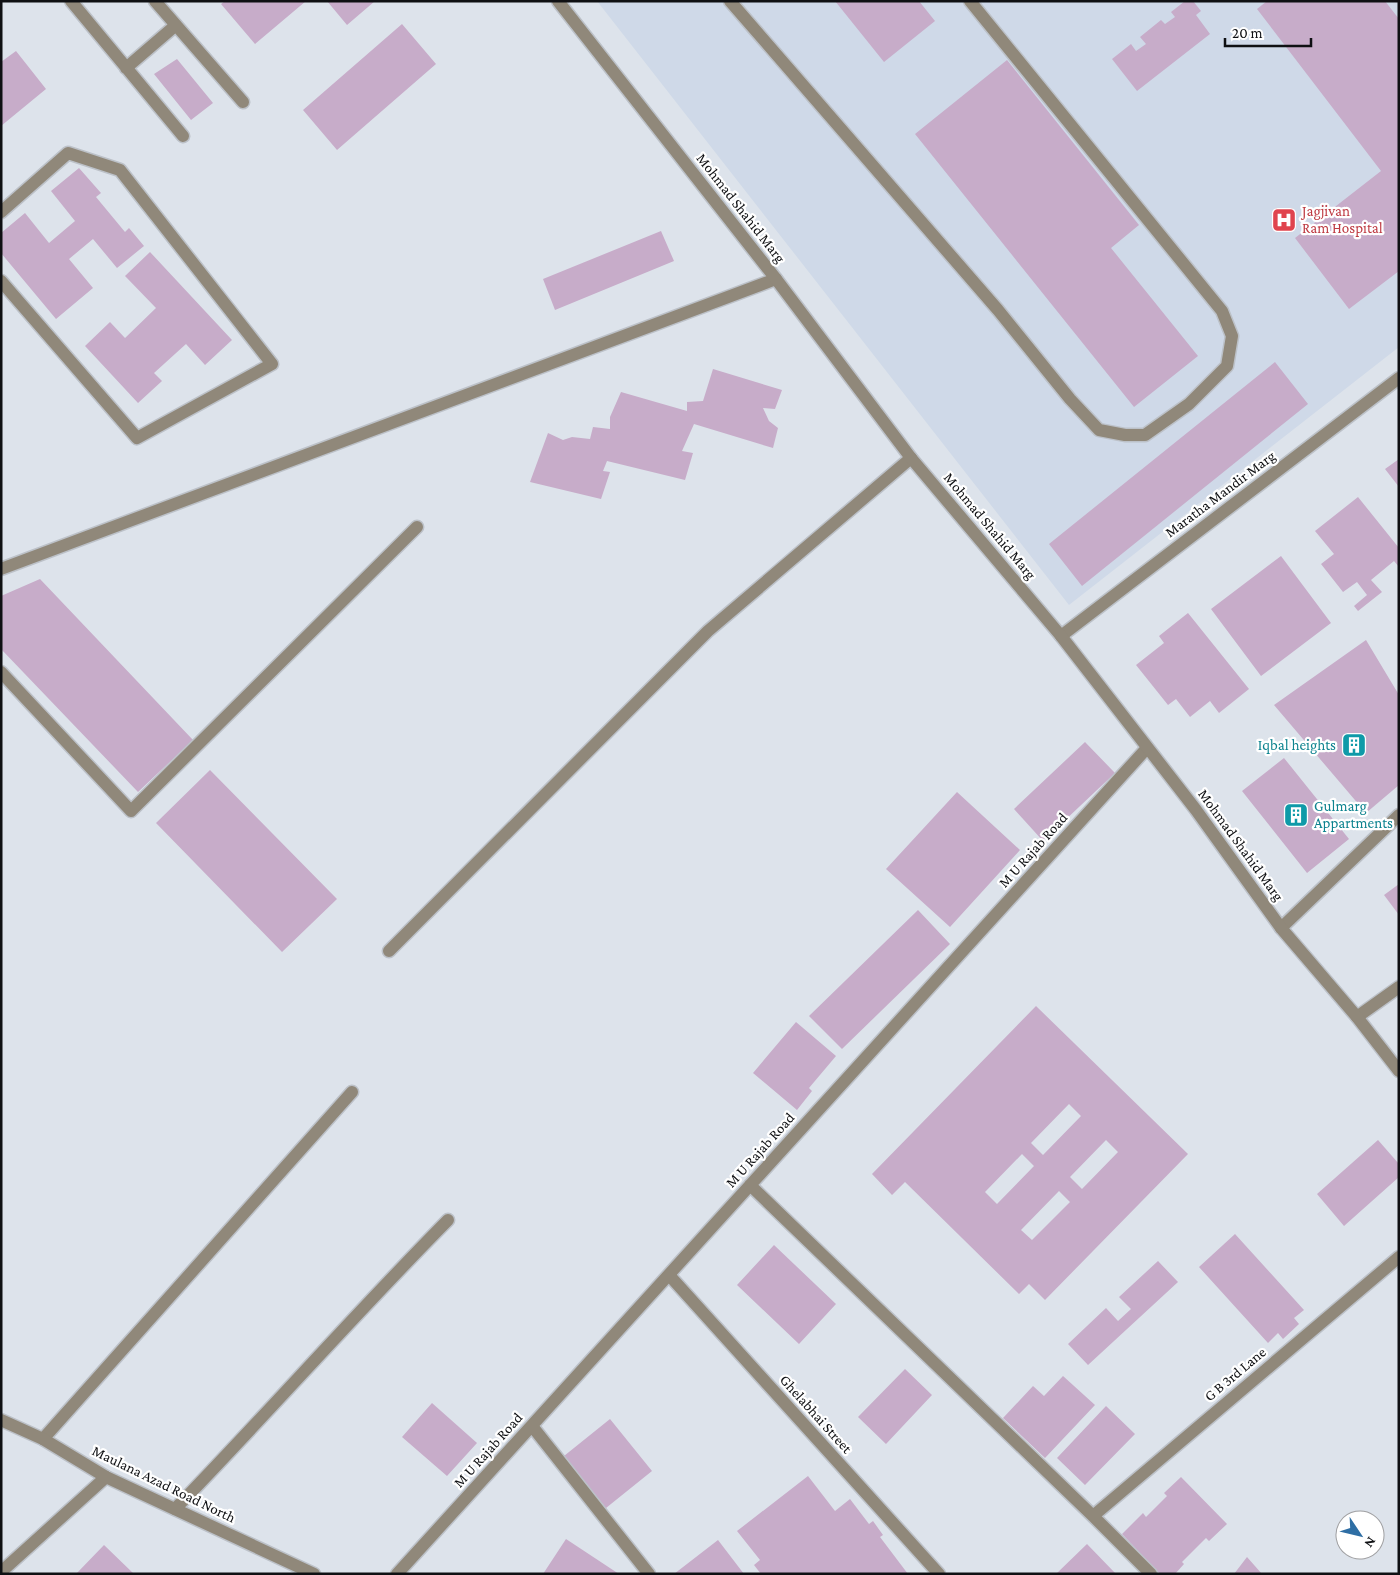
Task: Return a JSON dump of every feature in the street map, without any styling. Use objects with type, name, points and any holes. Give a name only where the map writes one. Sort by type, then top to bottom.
[{"type":"street","points":[[71,1],[183,136]]},
{"type":"street","points":[[155,1],[243,102]]},
{"type":"street","name":"Mohmad Shahid Marg","points":[[558,1],[776,279],[911,458],[1061,636],[1196,810],[1281,928],[1357,1017],[1399,1071]]},
{"type":"street","points":[[730,1],[998,310],[1070,399],[1099,430],[1145,435],[1189,404],[1227,366],[1232,336],[1222,310],[970,1]]},
{"type":"street","points":[[126,68],[176,25]]},
{"type":"street","points":[[1,212],[68,153],[120,170],[272,364],[137,438],[1,281]]},
{"type":"street","points":[[1,569],[776,279]]},
{"type":"street","name":"Maratha Mandir Marg","points":[[1061,636],[1399,378]]},
{"type":"street","points":[[389,951],[708,631],[911,458]]},
{"type":"street","points":[[1,672],[131,811],[417,527]]},
{"type":"street","name":"M U Rajab Road","points":[[397,1574],[1147,748]]},
{"type":"street","points":[[1281,928],[1399,815]]},
{"type":"street","points":[[1357,1017],[1399,987]]},
{"type":"street","points":[[43,1439],[352,1092]]},
{"type":"street","points":[[750,1185],[1151,1574]]},
{"type":"street","points":[[175,1509],[448,1220]]},
{"type":"street","name":"G B 3rd Lane","points":[[1093,1516],[1399,1257]]},
{"type":"street","name":"Ghelabhai Street","points":[[669,1275],[937,1573]]},
{"type":"street","name":"Maulana Azad Road North","points":[[1,1420],[43,1439],[106,1477],[314,1574]]},
{"type":"street","points":[[532,1426],[649,1574]]},
{"type":"street","points":[[1,1572],[106,1477]]},
{"type":"shaded area","points":[[597,1],[1399,1],[1399,347],[1069,605]]},
{"type":"building","points":[[225,1],[306,1],[255,44],[221,4]]},
{"type":"building","points":[[327,1],[375,1],[347,25]]},
{"type":"building","points":[[835,1],[919,1],[935,21],[884,62]]},
{"type":"building","points":[[1185,1],[1193,1],[1201,11],[1196,15],[1210,34],[1137,91],[1112,59],[1131,44],[1136,51],[1146,44],[1140,37],[1161,20],[1165,24],[1175,17],[1171,12]]},
{"type":"building","name":"Jagjivan Ram Hospital","points":[[1267,1],[1385,1],[1399,19],[1399,271],[1349,309],[1295,238],[1381,171],[1257,9]]},
{"type":"building","points":[[402,24],[436,64],[337,150],[303,110]]},
{"type":"building","points":[[16,51],[46,89],[1,126],[1,62]]},
{"type":"building","points":[[177,59],[213,103],[191,120],[154,74]]},
{"type":"building","points":[[1007,60],[1139,225],[1111,248],[1198,356],[1134,407],[915,134]]},
{"type":"building","points":[[79,168],[101,193],[96,197],[125,232],[129,228],[144,246],[117,268],[93,239],[69,259],[93,288],[56,319],[1,253],[1,233],[25,213],[49,243],[75,221],[51,191]]},
{"type":"building","points":[[661,231],[674,261],[555,310],[543,279]]},
{"type":"building","points":[[150,252],[232,340],[205,365],[186,344],[154,373],[162,381],[138,403],[85,346],[110,322],[125,338],[156,308],[125,276]]},
{"type":"building","points":[[1275,362],[1308,404],[1082,586],[1049,544]]},
{"type":"building","points":[[713,369],[782,390],[775,409],[763,408],[769,421],[778,428],[773,448],[694,424],[682,451],[693,453],[685,480],[607,461],[603,471],[610,472],[601,499],[530,482],[548,433],[563,440],[572,437],[590,439],[593,427],[610,429],[610,417],[621,392],[687,411],[687,402],[703,401]]},
{"type":"building","points":[[1399,459],[1399,487],[1385,469]]},
{"type":"building","points":[[1358,497],[1399,548],[1399,567],[1394,561],[1371,580],[1382,592],[1358,611],[1354,606],[1367,595],[1357,582],[1343,592],[1321,564],[1334,554],[1315,531]]},
{"type":"building","points":[[1281,556],[1331,623],[1261,676],[1211,609]]},
{"type":"building","points":[[40,579],[193,740],[138,792],[1,649],[1,596]]},
{"type":"building","points":[[1188,613],[1249,689],[1219,713],[1210,701],[1190,717],[1176,699],[1168,705],[1136,665],[1164,643],[1159,636]]},
{"type":"building","name":"Iqbal heights","points":[[1366,640],[1399,695],[1399,785],[1366,813],[1274,705]]},
{"type":"building","points":[[1085,742],[1115,773],[1043,841],[1014,809]]},
{"type":"building","name":"Gulmarg Appartments","points":[[1284,758],[1349,839],[1307,873],[1242,791]]},
{"type":"building","points":[[210,770],[337,899],[282,952],[156,823]]},
{"type":"building","points":[[957,792],[1020,850],[950,927],[886,869]]},
{"type":"building","points":[[1399,884],[1399,915],[1384,895]]},
{"type":"building","points":[[918,910],[950,944],[842,1049],[809,1016]]},
{"type":"building","points":[[1036,1006],[1188,1154],[1045,1300],[1029,1284],[1019,1294],[905,1182],[892,1195],[872,1174]],"holes":[[[1069,1104],[1081,1116],[1043,1155],[1031,1143]],[[1106,1140],[1118,1152],[1082,1189],[1070,1177]],[[1022,1154],[1034,1166],[997,1204],[985,1192]],[[1059,1191],[1070,1202],[1032,1240],[1021,1230]]]},
{"type":"building","points":[[796,1022],[836,1056],[809,1088],[812,1091],[797,1110],[753,1073]]},
{"type":"building","points":[[1378,1140],[1399,1164],[1399,1177],[1344,1226],[1317,1194]]},
{"type":"building","points":[[1235,1234],[1304,1310],[1294,1318],[1299,1324],[1283,1339],[1278,1333],[1268,1343],[1199,1267]]},
{"type":"building","points":[[774,1245],[836,1304],[799,1344],[737,1285]]},
{"type":"building","points":[[1158,1261],[1178,1282],[1088,1365],[1068,1344],[1106,1308],[1118,1321],[1131,1309],[1119,1297]]},
{"type":"building","points":[[905,1369],[932,1395],[886,1444],[858,1417]]},
{"type":"building","points":[[1063,1376],[1095,1405],[1045,1458],[1003,1418],[1033,1386],[1044,1396]]},
{"type":"building","points":[[432,1403],[477,1443],[447,1476],[402,1437]]},
{"type":"building","points":[[1106,1406],[1135,1434],[1085,1485],[1057,1458]]},
{"type":"building","points":[[610,1419],[652,1471],[606,1508],[564,1456]]},
{"type":"building","points":[[808,1476],[835,1511],[850,1499],[869,1524],[873,1521],[883,1535],[880,1537],[908,1574],[761,1574],[754,1565],[760,1560],[737,1531]]},
{"type":"building","points":[[1181,1477],[1227,1524],[1209,1541],[1206,1538],[1182,1562],[1184,1564],[1175,1574],[1160,1574],[1122,1534],[1143,1513],[1146,1517],[1167,1496],[1164,1493]]},
{"type":"building","points":[[566,1539],[619,1574],[543,1574]]},
{"type":"building","points":[[718,1540],[744,1574],[674,1574]]},
{"type":"building","points":[[1087,1544],[1116,1574],[1056,1574]]},
{"type":"building","points":[[104,1545],[134,1574],[76,1574]]},
{"type":"building","points":[[1247,1557],[1262,1574],[1234,1574]]},
{"type":"place","name":"Jagjivan Ram Hospital","points":[[1284,220]]},
{"type":"place","name":"Iqbal heights","points":[[1354,745]]},
{"type":"place","name":"Gulmarg Appartments","points":[[1296,815]]}]
